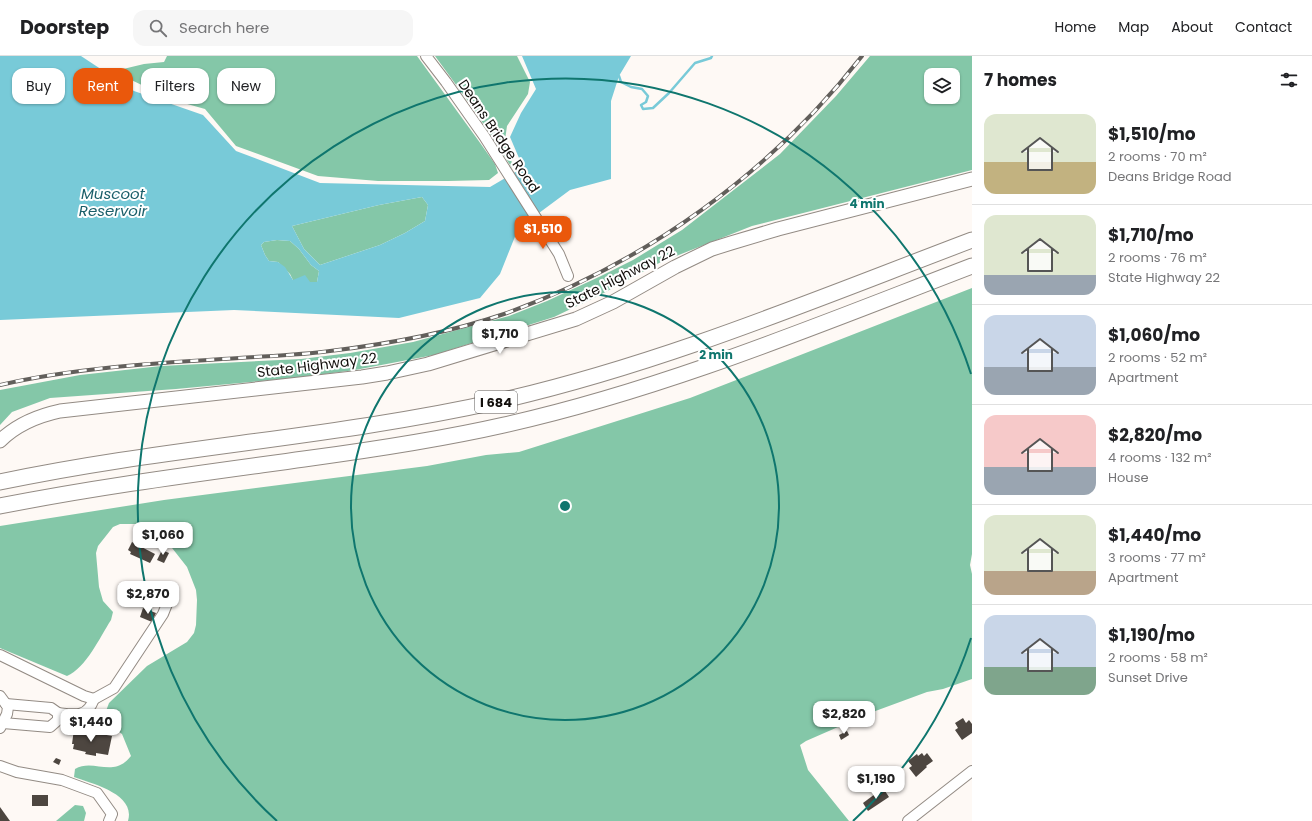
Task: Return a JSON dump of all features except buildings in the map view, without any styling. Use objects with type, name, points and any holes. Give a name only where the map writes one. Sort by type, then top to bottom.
[{"type":"highway","name":"I 684","points":[[0,482],[123,461],[403,420],[497,402],[543,391],[677,351],[972,240]]},
{"type":"highway","name":"I 684","points":[[0,506],[134,483],[407,444],[548,415],[626,393],[692,372],[972,266]]},
{"type":"main road","name":"State Highway 22","points":[[0,441],[12,430],[23,423],[60,411],[362,377],[428,364],[576,320],[712,249],[778,229],[972,179]]},
{"type":"street","name":"Deans Bridge Road","points":[[426,56],[465,108],[509,176],[559,254],[568,276]]},
{"type":"street","points":[[3,700],[51,708],[58,713],[83,714],[91,706],[94,699],[114,688],[163,614],[167,604],[157,588]]},
{"type":"street","points":[[0,655],[84,696],[94,699]]},
{"type":"street","points":[[3,700],[8,707],[7,714],[1,725],[50,727],[58,720],[58,713]]},
{"type":"street","points":[[0,766],[17,772],[62,780],[97,792],[112,814],[109,821]]},
{"type":"street","points":[[908,821],[972,771]]},
{"type":"green space","points":[[167,56],[417,56],[495,164],[498,173],[489,180],[448,181],[378,181],[318,176],[236,146],[205,109],[187,104],[209,104],[209,68],[141,68],[141,85],[133,81],[133,68],[127,68],[144,64],[164,62]]},
{"type":"green space","points":[[435,56],[517,56],[530,82],[528,94],[507,126],[505,140],[511,153],[512,168],[473,108]]},
{"type":"green space","points":[[870,56],[972,56],[972,170],[752,226],[661,262],[600,295],[554,317],[434,355],[355,370],[303,377],[176,389],[50,398],[12,412],[0,425],[0,390],[80,375],[161,366],[301,359],[350,353],[413,342],[509,316],[547,301],[633,260],[682,230],[780,154],[836,96]]},
{"type":"green space","points":[[422,197],[428,205],[425,221],[380,245],[320,265],[304,249],[292,226],[379,205]]},
{"type":"green space","points":[[277,240],[290,241],[299,249],[311,265],[319,271],[317,282],[310,283],[293,280],[290,274],[278,262],[269,261],[261,245],[264,242]]},
{"type":"green space","points":[[972,288],[972,554],[970,565],[972,574],[972,679],[943,689],[927,692],[870,713],[800,745],[808,770],[849,821],[128,821],[129,812],[126,804],[119,797],[102,787],[74,777],[75,769],[82,766],[117,766],[124,763],[131,756],[122,734],[109,725],[105,718],[109,703],[147,666],[187,642],[194,633],[196,625],[197,600],[196,590],[187,567],[165,539],[145,526],[138,524],[120,524],[113,527],[98,546],[96,553],[99,587],[103,601],[113,612],[111,620],[97,643],[86,659],[74,672],[67,676],[0,648],[0,526],[164,500],[427,466],[486,455],[519,452],[690,398]]},
{"type":"green space","points":[[75,805],[83,806],[86,813],[84,821],[56,821]]},
{"type":"water","name":"Muscoot Reservoir","points":[[0,56],[81,56],[99,68],[73,68],[73,104],[133,104],[133,90],[141,93],[141,104],[171,104],[203,115],[236,151],[320,183],[490,187],[517,171],[519,158],[510,137],[521,113],[536,89],[522,56],[631,56],[619,76],[611,101],[611,179],[570,190],[539,213],[520,224],[500,274],[480,298],[399,318],[234,310],[0,320]],"holes":[[[422,197],[428,205],[425,221],[405,233],[380,245],[320,265],[304,249],[292,226],[379,205]],[[277,240],[290,241],[299,249],[311,265],[319,271],[317,282],[310,282],[305,275],[293,280],[285,267],[278,262],[269,261],[261,245],[264,242]]]},
{"type":"waterway","points":[[619,76],[621,82],[631,87],[642,89],[648,96],[646,102],[641,105],[643,109],[653,108],[669,93],[695,63],[711,58],[712,56]]},
{"type":"railway","points":[[0,385],[89,370],[296,354],[352,348],[440,332],[504,314],[556,293],[606,269],[655,241],[701,210],[746,176],[787,139],[826,99],[862,56]]}]
